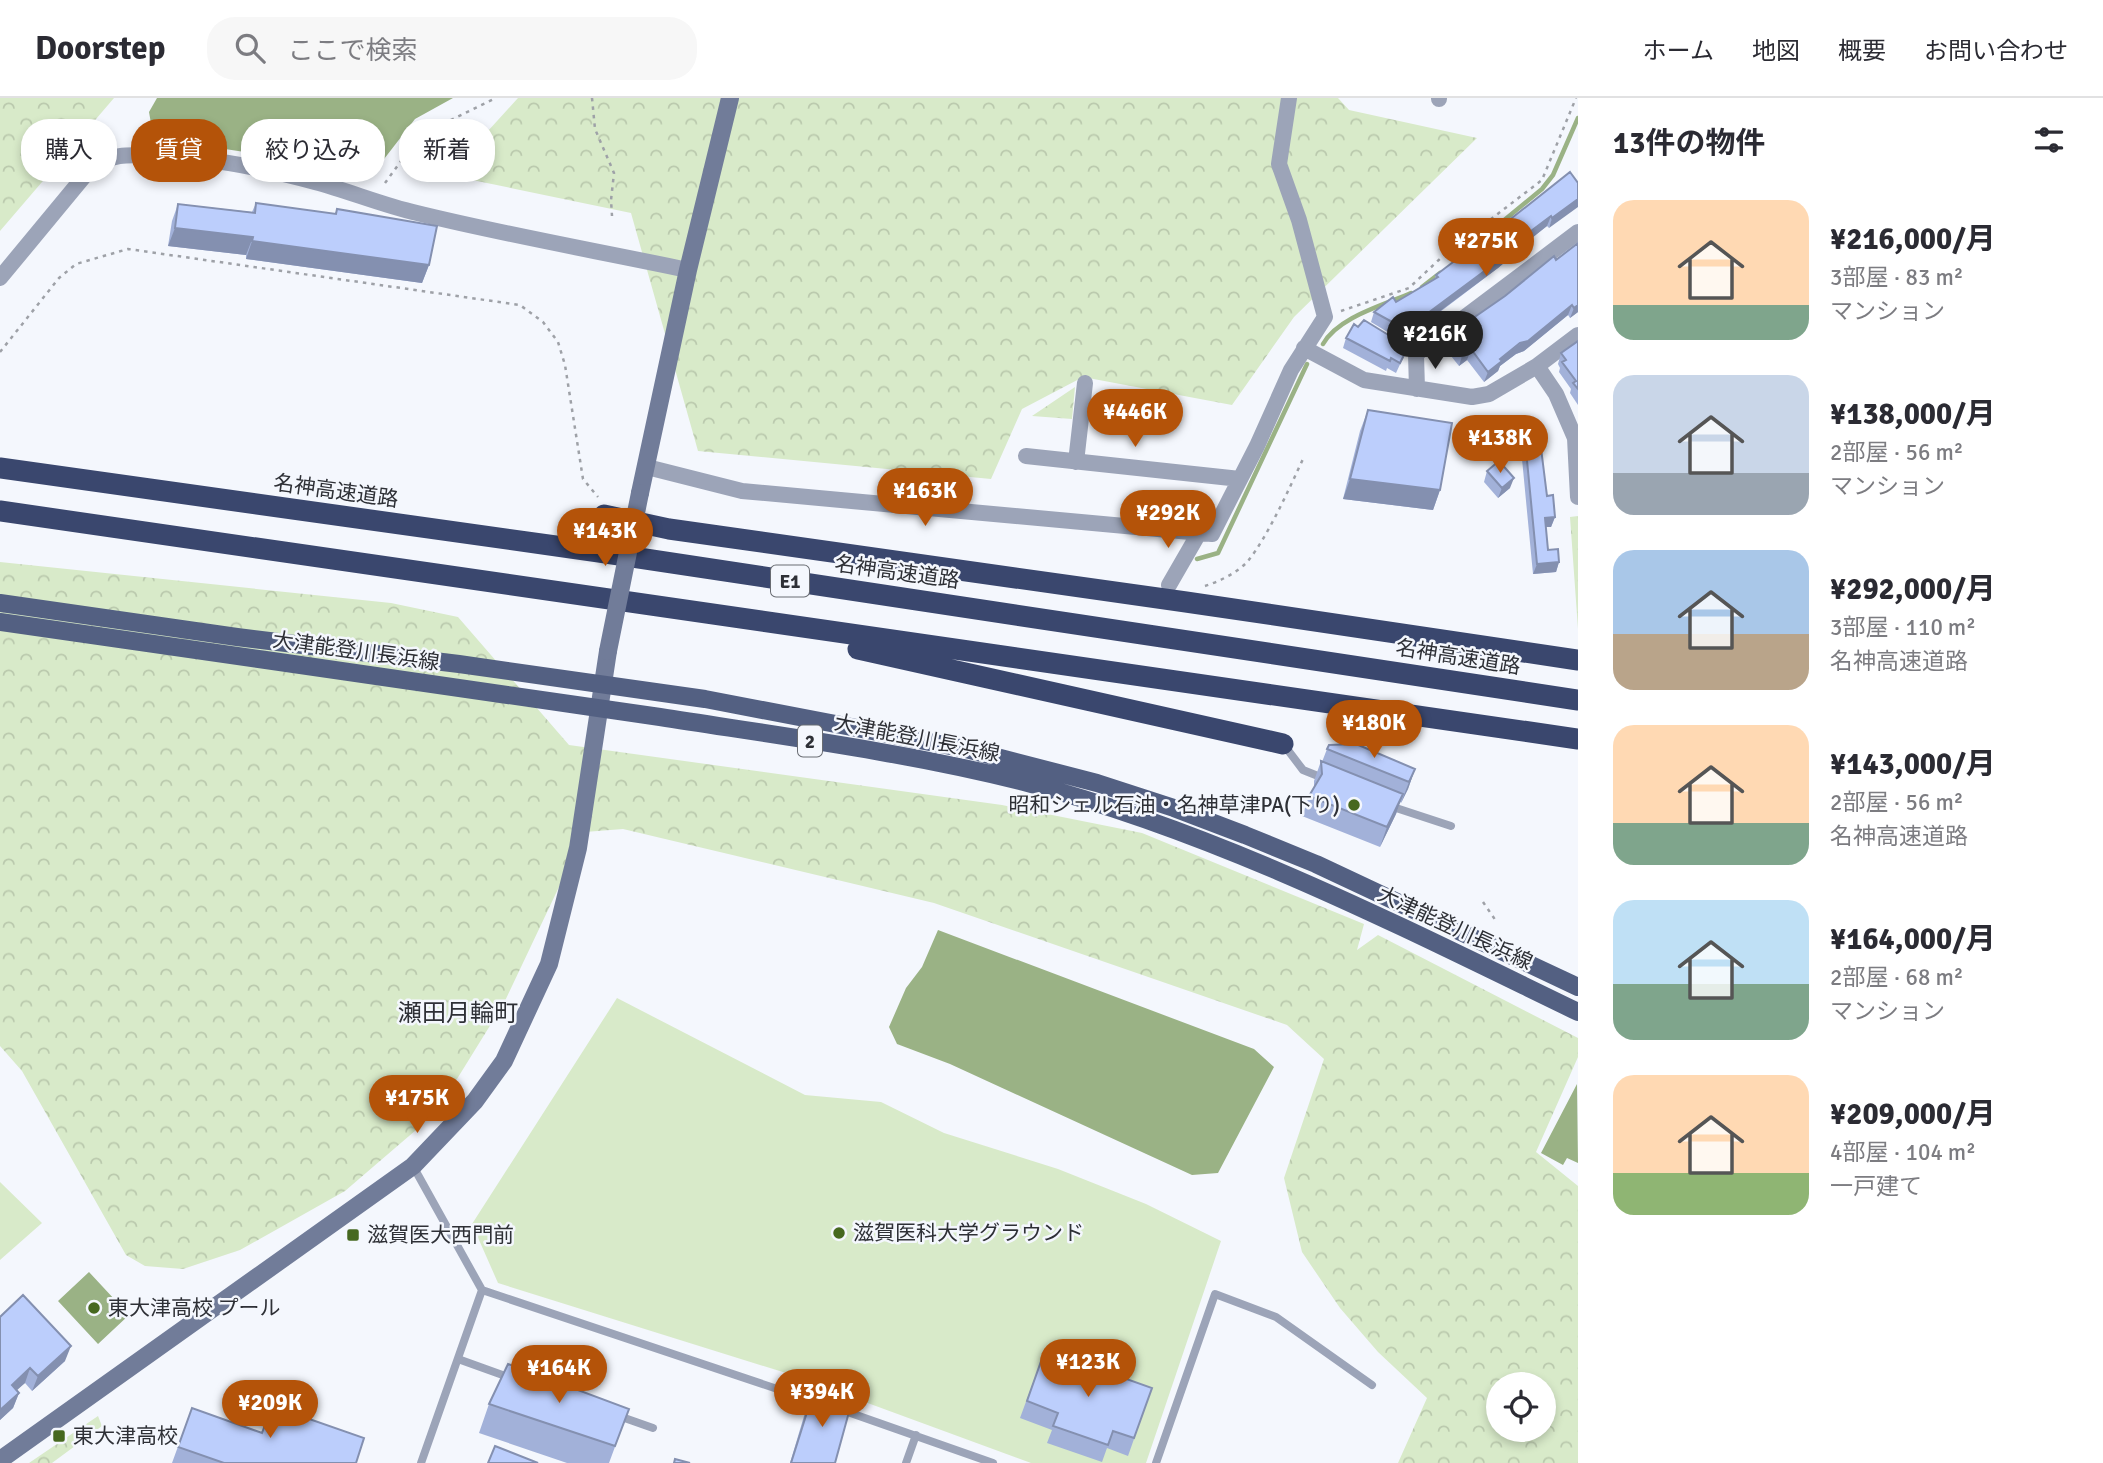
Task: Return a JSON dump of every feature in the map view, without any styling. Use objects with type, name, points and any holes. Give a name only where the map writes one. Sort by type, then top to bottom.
[{"type":"highway","name":"名神高速道路","points":[[0,468],[626,556],[1578,700]]},
{"type":"highway","name":"E1","points":[[0,511],[1578,739]]},
{"type":"highway","points":[[604,515],[669,529],[1578,660]]},
{"type":"highway","points":[[728,618],[824,642],[1283,744]]},
{"type":"main road","name":"大津能登川長浜線","points":[[0,603],[705,699],[966,749],[1097,783],[1174,808],[1316,864],[1578,987]]},
{"type":"main road","name":"大津能登川長浜線","points":[[0,622],[599,708],[934,761],[1026,783],[1159,823],[1267,865],[1578,1012]]},
{"type":"street","points":[[0,1460],[413,1166],[475,1101],[504,1061],[549,964],[578,848],[608,651],[640,493],[688,270],[730,98]]},
{"type":"street","points":[[647,467],[755,493],[1212,534],[1291,370],[1325,317],[1299,220],[1279,164],[1289,98]]},
{"type":"street","points":[[0,278],[92,168],[105,158],[128,155],[193,158],[261,169],[316,182],[416,213],[688,270]]},
{"type":"street","points":[[1418,389],[1411,351],[1578,232]]},
{"type":"street","points":[[1304,348],[1364,380],[1472,397],[1489,394],[1537,366],[1578,335]]},
{"type":"street","points":[[1537,366],[1556,394],[1576,436],[1578,497]]},
{"type":"street","points":[[1076,462],[1085,383]]},
{"type":"street","points":[[1026,456],[1240,479]]},
{"type":"street","points":[[1169,585],[1199,533]]},
{"type":"lane","points":[[1283,744],[1303,770],[1328,780]]},
{"type":"lane","points":[[1377,800],[1451,826]]},
{"type":"lane","points":[[413,1166],[482,1290],[824,1404]]},
{"type":"lane","points":[[421,1463],[482,1290]]},
{"type":"lane","points":[[1156,1463],[1215,1294],[1276,1317],[1372,1385]]},
{"type":"lane","points":[[458,1359],[523,1382]]},
{"type":"lane","points":[[837,1409],[993,1463]]},
{"type":"lane","points":[[601,1410],[653,1428]]},
{"type":"lane","points":[[906,1463],[916,1435]]},
{"type":"path","points":[[385,183],[420,135],[496,98]]},
{"type":"path","points":[[592,98],[595,129],[614,173],[612,216]]},
{"type":"path","points":[[1325,317],[1409,288],[1444,255],[1542,180],[1576,98]]},
{"type":"path","points":[[1483,901],[1496,921]]},
{"type":"green space","points":[[0,98],[114,98],[96,119],[21,119],[21,182],[42,182],[0,231]]},
{"type":"green space","points":[[518,98],[1338,98],[1349,110],[1477,138],[1294,317],[1232,405],[1083,377],[1022,409],[991,479],[698,451],[631,213],[482,182],[495,182],[495,123]]},
{"type":"green space","points":[[1075,387],[1072,419],[1032,416]]},
{"type":"green space","points":[[1578,516],[1578,629],[1570,517]]},
{"type":"green space","points":[[0,562],[391,603],[458,617],[569,745],[1002,805],[1142,833],[1364,924],[1357,950],[1378,935],[1578,1038],[1578,1057],[1536,1152],[1578,1186],[1578,1463],[1398,1463],[1427,1398],[1378,1352],[1340,1308],[1302,1252],[1284,1178],[1324,1059],[1287,1025],[934,903],[623,829],[585,832],[504,1003],[457,1079],[423,1124],[345,1191],[240,1250],[183,1269],[145,1266],[126,1255],[22,1071],[0,1046]]},
{"type":"green space","name":"滋賀医科大学グラウンド","points":[[617,998],[805,1095],[881,1102],[944,1133],[1058,1169],[1146,1204],[1221,1241],[1146,1463],[1031,1463],[786,1373],[498,1283],[472,1224]]},
{"type":"green space","points":[[0,1182],[42,1223],[0,1260]]},
{"type":"green space","points":[[98,1416],[102,1426],[52,1463],[29,1463]]},
{"type":"shaded area","points":[[157,98],[453,98],[415,119],[399,119],[399,140],[385,158],[385,119],[241,119],[241,151],[227,149],[227,119],[150,119],[149,112]]},
{"type":"shaded area","points":[[938,930],[1254,1049],[1274,1067],[1218,1173],[1192,1175],[950,1064],[897,1044],[889,1027],[906,988],[922,967]]},
{"type":"shaded area","points":[[1577,1084],[1578,1163],[1567,1158],[1563,1165],[1541,1153]]},
{"type":"shaded area","name":"東大津高校 プール","points":[[89,1272],[129,1315],[98,1344],[58,1301]]},
{"type":"building","points":[[1570,172],[1578,183],[1578,199],[1519,240],[1520,242],[1502,258],[1420,319],[1419,317],[1403,328],[1374,312],[1393,297],[1396,302],[1438,277],[1436,275]]},
{"type":"building","points":[[256,203],[336,214],[337,209],[437,226],[429,265],[252,241],[253,237],[175,228],[178,204],[255,213]]},
{"type":"building","points":[[1578,243],[1578,305],[1574,308],[1572,305],[1528,341],[1520,343],[1488,372],[1471,349],[1462,356],[1451,341],[1456,337],[1453,332],[1505,296],[1554,256],[1556,260]]},
{"type":"building","points":[[1364,320],[1408,347],[1400,363],[1391,358],[1390,361],[1346,338],[1354,324],[1358,327]]},
{"type":"building","points":[[1578,341],[1578,389],[1573,383],[1576,381],[1562,362],[1566,360],[1561,353]]},
{"type":"building","points":[[1368,410],[1452,423],[1440,490],[1350,479]]},
{"type":"building","points":[[1541,448],[1547,496],[1553,495],[1555,517],[1545,518],[1548,550],[1558,549],[1559,562],[1537,564],[1526,450]]},
{"type":"building","points":[[1499,461],[1514,478],[1502,488],[1487,471]]},
{"type":"building","points":[[1356,744],[1415,769],[1409,782],[1327,749],[1329,745]]},
{"type":"building","points":[[1321,761],[1403,794],[1387,827],[1309,796],[1322,774]]},
{"type":"building","points":[[23,1295],[71,1346],[38,1376],[30,1368],[12,1385],[19,1393],[0,1410],[0,1317]]},
{"type":"building","points":[[1045,1350],[1152,1388],[1134,1438],[1113,1431],[1108,1445],[1053,1426],[1058,1413],[1027,1401]]},
{"type":"building","points":[[508,1364],[629,1409],[615,1446],[489,1404]]},
{"type":"building","points":[[815,1387],[852,1401],[835,1463],[791,1463]]},
{"type":"building","points":[[272,1406],[364,1438],[356,1463],[224,1463],[178,1447],[192,1408],[262,1433]]},
{"type":"building","points":[[495,1446],[538,1463],[488,1463]]},
{"type":"building","points":[[675,1459],[690,1463],[674,1463]]},
{"type":"waterway","points":[[1468,250],[1542,189],[1553,175],[1578,118]]},
{"type":"waterway","points":[[1422,287],[1440,273]]},
{"type":"waterway","points":[[1323,344],[1339,326],[1350,319],[1411,293]]},
{"type":"waterway","points":[[1197,559],[1218,553],[1307,364]]},
{"type":"place","name":"昭和シェル石油・名神草津PA(下り)","points":[[1354,805]]},
{"type":"place","name":"滋賀医科大学グラウンド","points":[[839,1233]]},
{"type":"place","name":"滋賀医大西門前","points":[[353,1235]]},
{"type":"place","name":"東大津高校 プール","points":[[94,1308]]},
{"type":"place","name":"東大津高校","points":[[59,1436]]},
{"type":"district","name":"瀬田月輪町","points":[[458,1013]]}]
